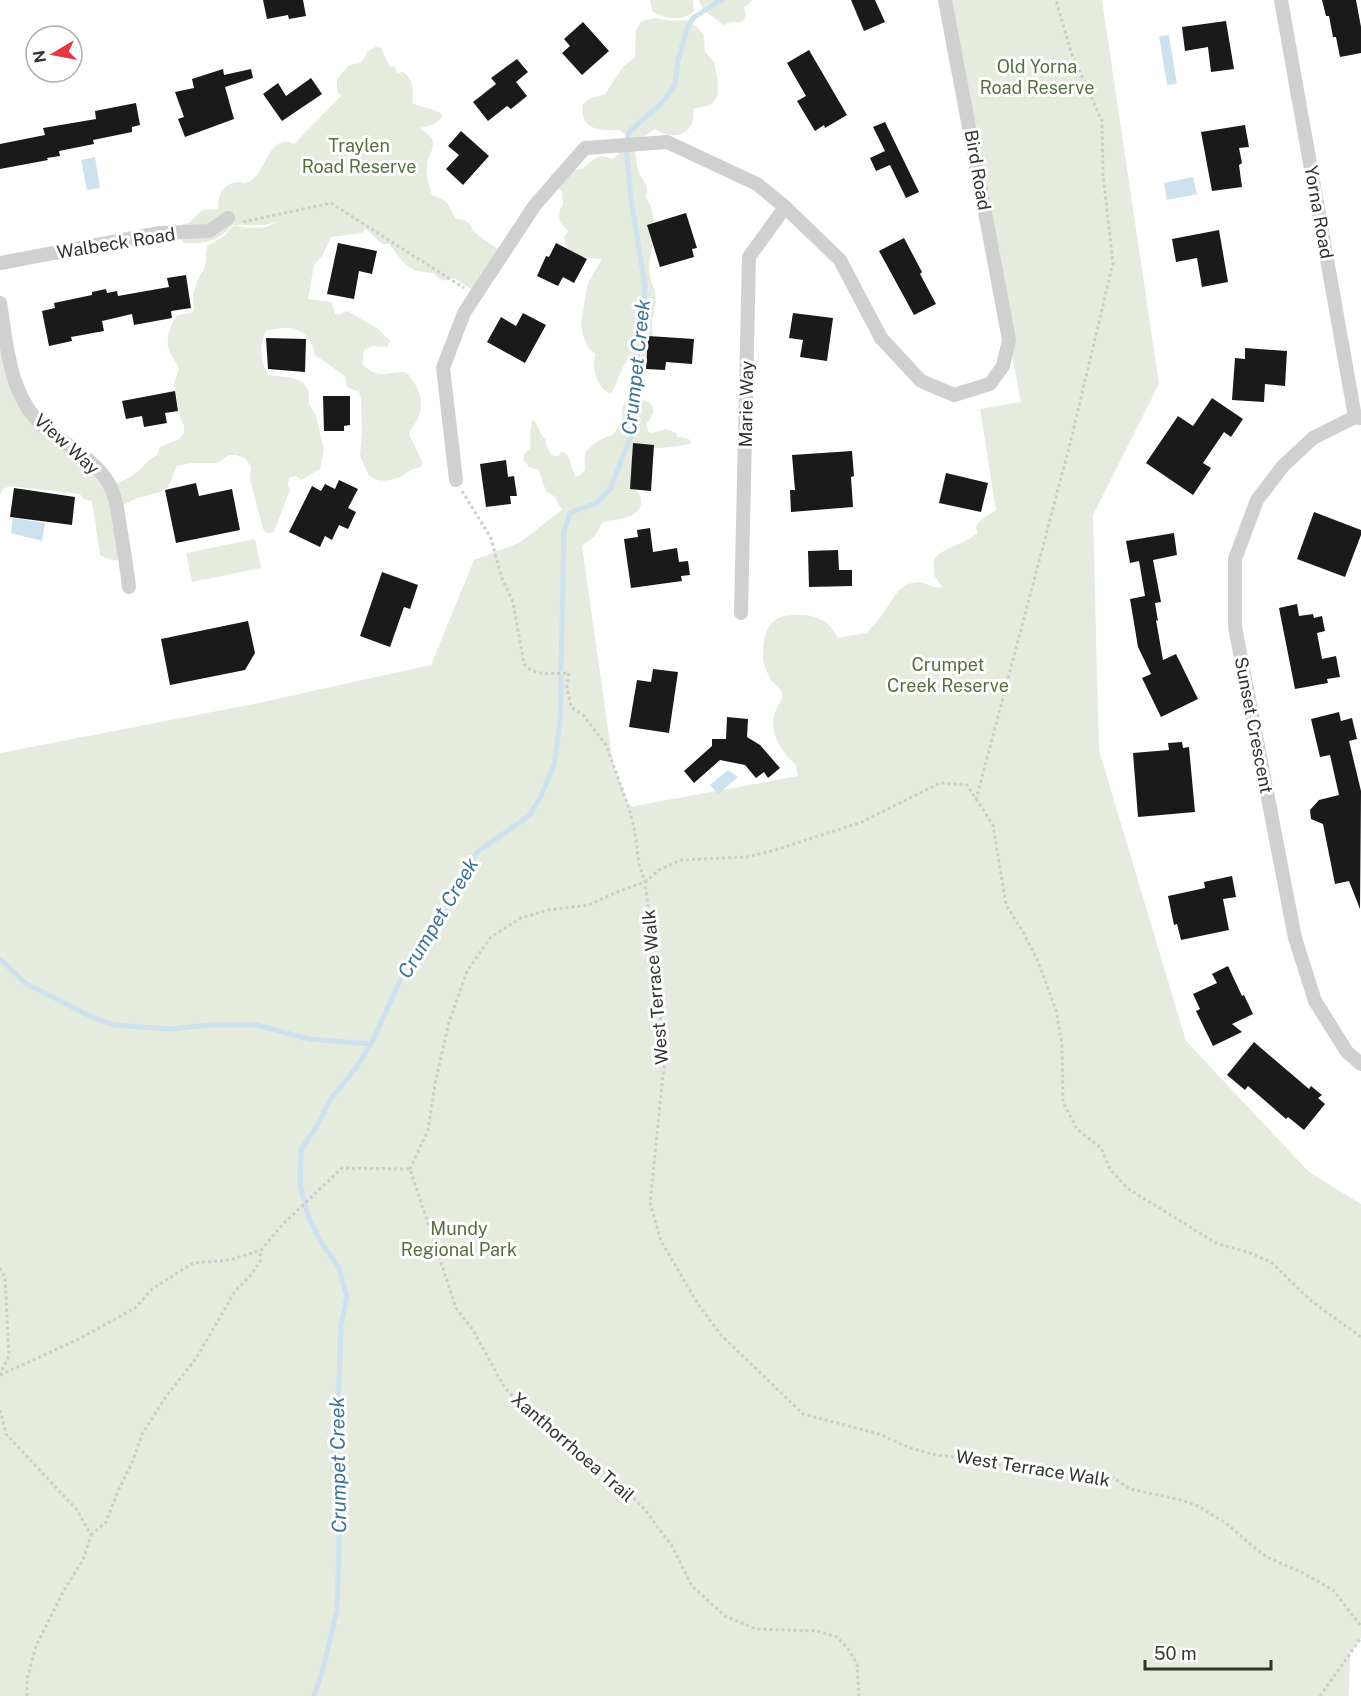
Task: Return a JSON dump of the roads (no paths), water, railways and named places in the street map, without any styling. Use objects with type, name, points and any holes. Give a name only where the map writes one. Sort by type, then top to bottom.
[{"type":"street","name":"Bird Road","points":[[785,207],[840,261],[881,338],[921,381],[954,395],[990,384],[1002,366],[1009,340],[945,0]]},
{"type":"street","name":"Yorna Road","points":[[1281,0],[1358,418]]},
{"type":"street","points":[[456,480],[443,368],[464,313],[535,205],[585,148],[667,142],[757,184],[785,207]]},
{"type":"street","name":"Marie Way","points":[[741,613],[749,256],[785,207]]},
{"type":"street","name":"Walbeck Road","points":[[0,263],[160,233],[209,231],[228,218]]},
{"type":"street","name":"View Way","points":[[0,303],[13,373],[24,402],[44,427],[81,453],[97,468],[109,484],[116,505],[129,587]]},
{"type":"street","name":"Sunset Crescent","points":[[1358,418],[1313,438],[1283,466],[1257,500],[1235,559],[1235,627],[1295,938],[1315,1001],[1347,1052],[1361,1064]]},
{"type":"water","points":[[1169,35],[1177,84],[1167,85],[1159,36]]},
{"type":"water","points":[[95,157],[100,188],[87,190],[81,160]]},
{"type":"water","points":[[1193,177],[1197,194],[1167,200],[1164,183]]},
{"type":"water","points":[[13,518],[45,523],[42,541],[11,533]]},
{"type":"water","points":[[728,770],[738,777],[718,794],[710,785]]},
{"type":"waterway","name":"Crumpet Creek","points":[[626,142],[629,132],[662,103],[675,85],[678,60],[687,28],[693,18],[723,0]]},
{"type":"waterway","name":"Crumpet Creek","points":[[561,669],[564,531],[570,513],[597,503],[610,489],[631,436],[630,395],[641,337],[645,286],[631,199],[626,146]]},
{"type":"waterway","name":"Crumpet Creek","points":[[304,1200],[300,1186],[301,1150],[330,1100],[356,1068],[371,1044],[415,948],[430,926],[452,901],[458,881],[477,852],[529,816],[540,798],[554,765],[560,723],[561,677]]},
{"type":"waterway","points":[[0,959],[25,983],[92,1017],[114,1025],[169,1029],[210,1025],[257,1025],[309,1039],[371,1044]]},
{"type":"waterway","name":"Crumpet Creek","points":[[305,1205],[321,1242],[339,1268],[347,1297],[341,1325],[339,1384],[334,1428],[333,1469],[338,1511],[339,1548],[337,1610],[323,1670],[314,1696]]},
{"type":"park label","name":"Old Yorna Road Reserve","points":[[1037,76]]},
{"type":"park label","name":"Traylen Road Reserve","points":[[359,155]]},
{"type":"park label","name":"Crumpet Creek Reserve","points":[[948,674]]},
{"type":"park label","name":"Mundy Regional Park","points":[[459,1238]]}]
